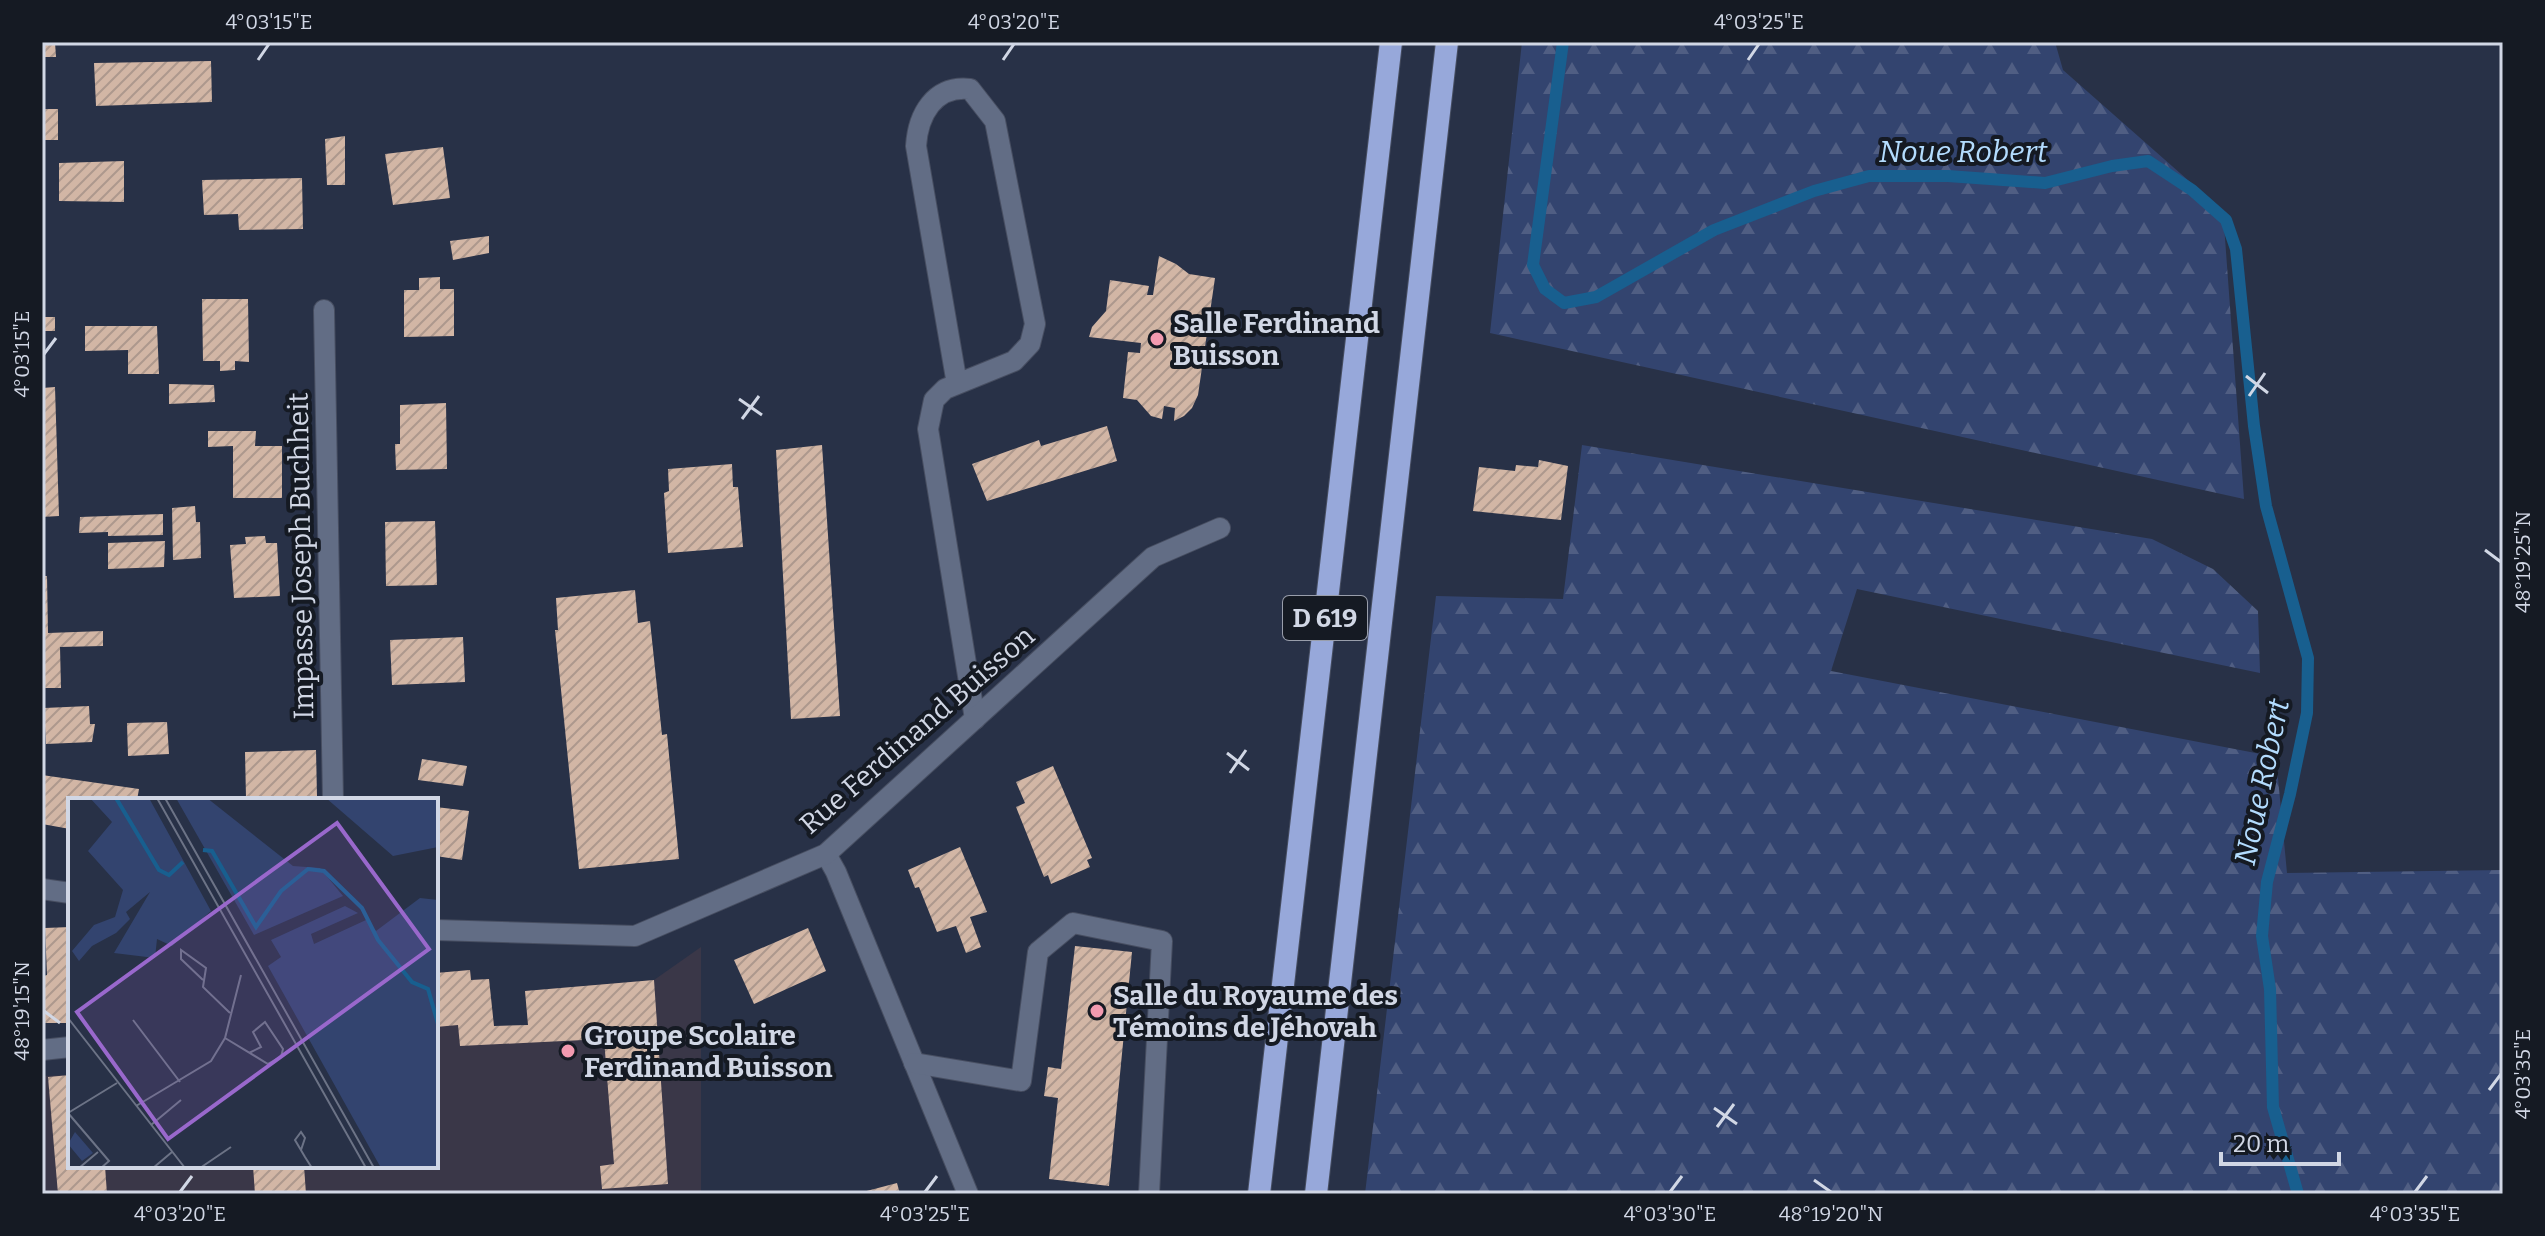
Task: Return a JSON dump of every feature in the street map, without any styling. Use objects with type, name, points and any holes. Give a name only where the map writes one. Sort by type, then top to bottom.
[{"type":"highway","name":"D 619","points":[[1259,1194],[1391,42]]},
{"type":"highway","name":"D 619","points":[[1316,1194],[1447,42]]},
{"type":"street","points":[[957,384],[916,146],[917,125],[935,99],[954,87],[970,89],[995,121],[1035,324],[1030,344],[1014,361],[945,389],[934,400],[928,429],[975,719]]},
{"type":"street","name":"Impasse Joseph Buchheit","points":[[324,310],[333,798]]},
{"type":"street","name":"Rue Ferdinand Buisson","points":[[438,930],[635,936],[826,854],[1153,557],[1220,528]]},
{"type":"street","points":[[826,854],[968,1194]]},
{"type":"street","points":[[42,889],[68,893]]},
{"type":"street","points":[[914,1063],[1021,1081],[1038,952],[1073,923],[1162,941],[1149,1194]]},
{"type":"street","points":[[42,1050],[68,1047]]},
{"type":"shaded area","name":"Groupe Scolaire Ferdinand Buisson","points":[[701,947],[701,1194],[42,1194],[42,1076],[68,1075],[68,1168],[438,1168],[438,973],[470,970],[471,980],[489,979],[494,1026],[528,1026],[525,991],[654,980]]},
{"type":"green space","points":[[1522,42],[2055,42],[2063,70],[2223,211],[2244,499],[1490,333]]},
{"type":"green space","points":[[1582,445],[2152,539],[2213,569],[2258,611],[2260,673],[1857,589],[1831,671],[2276,757],[2287,873],[2503,870],[2503,1194],[1365,1194],[1436,596],[1563,599]]},
{"type":"building","points":[[42,42],[55,42],[56,57],[42,57]]},
{"type":"building","points":[[211,61],[212,102],[96,106],[94,63]]},
{"type":"building","points":[[42,109],[58,109],[58,140],[42,140]]},
{"type":"building","points":[[345,136],[345,185],[327,185],[325,139]]},
{"type":"building","points":[[443,147],[450,198],[393,205],[385,154]]},
{"type":"building","points":[[124,161],[124,202],[59,201],[59,163]]},
{"type":"building","points":[[302,178],[303,229],[239,230],[238,214],[204,215],[202,180]]},
{"type":"building","points":[[489,236],[489,253],[453,260],[450,241]]},
{"type":"building","name":"Salle Ferdinand Buisson","points":[[1159,256],[1189,274],[1215,278],[1198,395],[1192,408],[1174,421],[1175,408],[1164,406],[1162,419],[1151,416],[1137,400],[1123,398],[1128,352],[1140,353],[1141,343],[1089,337],[1092,327],[1106,311],[1110,280],[1149,286],[1147,295],[1153,295]]},
{"type":"building","points":[[440,277],[440,289],[454,289],[454,336],[404,337],[404,290],[419,290],[419,278]]},
{"type":"building","points":[[202,299],[248,299],[249,362],[235,361],[235,370],[220,371],[220,361],[203,361]]},
{"type":"building","points":[[42,317],[55,317],[55,331],[42,331]]},
{"type":"building","points":[[85,326],[157,326],[159,374],[128,374],[128,350],[85,351]]},
{"type":"building","points":[[169,384],[214,385],[215,402],[169,404]]},
{"type":"building","points":[[55,387],[59,516],[42,517],[42,388]]},
{"type":"building","points":[[446,403],[447,469],[396,470],[395,444],[400,444],[400,405]]},
{"type":"building","points":[[1107,426],[1117,461],[987,501],[972,464],[1039,440],[1041,446]]},
{"type":"building","points":[[208,431],[256,431],[255,446],[282,446],[282,498],[233,498],[233,446],[208,447]]},
{"type":"building","points":[[822,445],[840,716],[791,719],[776,450]]},
{"type":"building","points":[[1539,460],[1568,466],[1561,520],[1473,511],[1479,467],[1515,471],[1516,465],[1538,467]]},
{"type":"building","points":[[732,464],[733,487],[738,487],[743,547],[668,553],[664,493],[669,491],[668,469]]},
{"type":"building","points":[[195,506],[196,522],[200,522],[201,558],[173,560],[172,508]]},
{"type":"building","points":[[163,514],[163,535],[79,533],[80,517]]},
{"type":"building","points":[[435,521],[437,585],[386,586],[385,522]]},
{"type":"building","points":[[265,536],[266,543],[277,543],[280,596],[234,598],[230,545],[246,544],[245,537]]},
{"type":"building","points":[[165,541],[164,567],[108,569],[108,543]]},
{"type":"building","points":[[42,576],[47,576],[48,633],[103,631],[103,646],[60,647],[61,688],[42,688]]},
{"type":"building","points":[[635,590],[638,623],[650,621],[662,735],[667,734],[679,859],[579,869],[555,630],[558,630],[556,598]]},
{"type":"building","points":[[463,637],[465,682],[392,685],[390,640]]},
{"type":"building","points":[[89,706],[90,724],[95,724],[92,742],[46,744],[44,708]]},
{"type":"building","points":[[167,722],[169,754],[128,756],[127,723]]},
{"type":"building","points":[[316,750],[317,796],[246,798],[245,752]]},
{"type":"building","points":[[422,759],[467,766],[463,786],[418,780]]},
{"type":"building","points":[[1053,766],[1092,858],[1087,860],[1090,867],[1051,884],[1048,875],[1044,877],[1016,807],[1025,803],[1016,782]]},
{"type":"building","points":[[42,775],[139,789],[137,798],[68,798],[68,829],[42,824]]},
{"type":"building","points":[[438,807],[469,811],[462,860],[438,856]]},
{"type":"building","points":[[960,847],[987,912],[970,917],[981,947],[966,953],[956,926],[937,932],[919,887],[915,888],[908,870]]},
{"type":"building","points":[[68,927],[68,1023],[45,1023],[45,928]]},
{"type":"building","points":[[808,928],[826,971],[754,1004],[734,960]]},
{"type":"building","name":"Salle du Royaume des Témoins de Jéhovah","points":[[1075,946],[1132,952],[1109,1186],[1049,1179],[1058,1098],[1044,1096],[1048,1067],[1061,1069]]},
{"type":"building","points":[[470,970],[471,980],[489,979],[494,1026],[528,1025],[525,991],[654,980],[668,1184],[602,1189],[600,1166],[614,1164],[604,1039],[460,1046],[458,1025],[438,1027],[438,973]]},
{"type":"building","points":[[68,1075],[68,1168],[105,1168],[107,1194],[58,1194],[48,1077]]},
{"type":"building","points":[[253,1168],[304,1168],[306,1194],[255,1194]]},
{"type":"building","points":[[897,1183],[900,1194],[859,1194],[859,1193]]},
{"type":"waterway","name":"Noue Robert","points":[[1563,42],[1533,265],[1545,289],[1564,303],[1596,297],[1714,230],[1814,191],[1869,176],[1948,176],[2045,183],[2112,166],[2148,161],[2192,190],[2226,220],[2236,249],[2254,426],[2266,506],[2308,658],[2307,713],[2267,882],[2262,936],[2270,989],[2273,1107],[2298,1194]]},
{"type":"place","name":"Salle Ferdinand Buisson","points":[[1157,339]]},
{"type":"place","name":"Salle du Royaume des Témoins de Jéhovah","points":[[1097,1011]]},
{"type":"place","name":"Groupe Scolaire Ferdinand Buisson","points":[[568,1051]]}]
